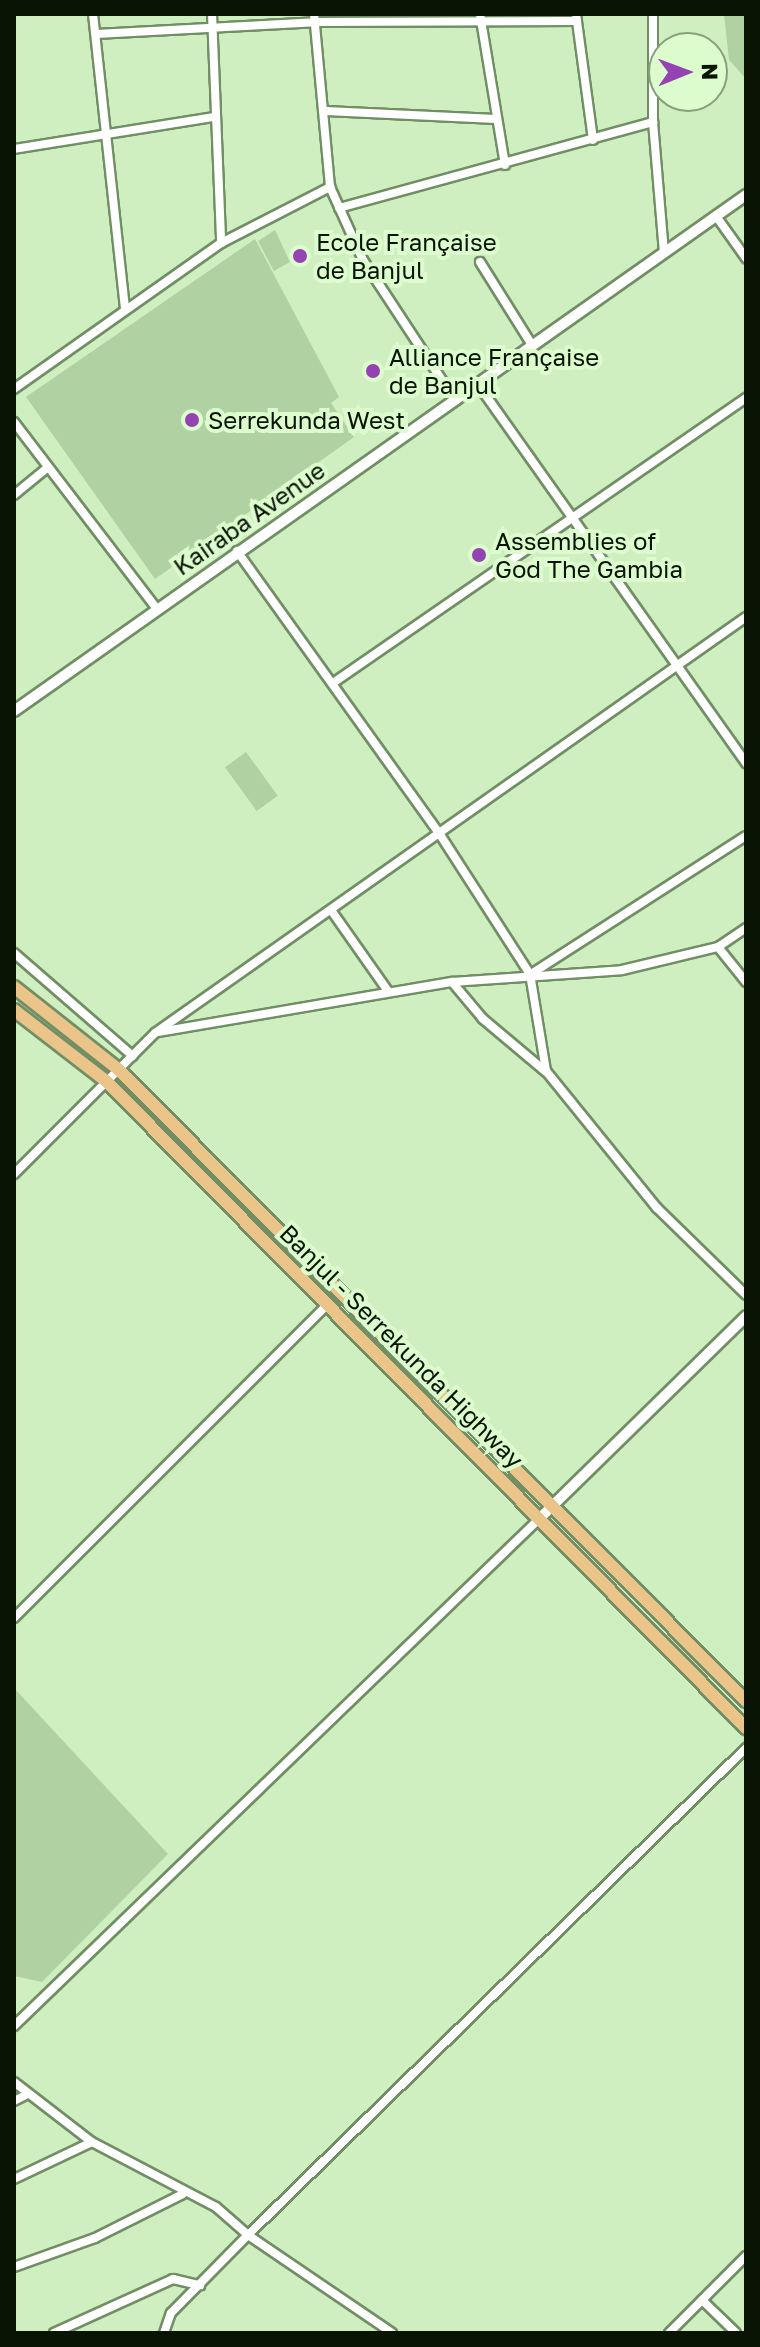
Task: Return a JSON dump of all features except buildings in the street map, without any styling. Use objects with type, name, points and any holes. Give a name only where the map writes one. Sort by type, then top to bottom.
[{"type":"highway","name":"Banjul - Serrekunda Highway","points":[[14,987],[118,1069],[554,1504],[746,1701]]},
{"type":"highway","name":"Banjul - Serrekunda Highway","points":[[14,1010],[107,1082],[541,1517],[746,1728]]},
{"type":"street","points":[[93,14],[103,135],[125,307]]},
{"type":"street","points":[[212,14],[213,117],[221,243]]},
{"type":"street","points":[[653,14],[653,122],[664,252]]},
{"type":"street","points":[[96,34],[212,30],[314,18],[576,18],[593,140]]},
{"type":"street","points":[[314,18],[326,111],[330,187],[363,260],[455,400]]},
{"type":"street","points":[[481,18],[505,165]]},
{"type":"street","points":[[326,111],[496,119]]},
{"type":"street","points":[[14,149],[213,117]]},
{"type":"street","points":[[339,208],[653,122]]},
{"type":"street","points":[[14,389],[125,307],[221,243],[330,187]]},
{"type":"street","name":"Kairaba Avenue","points":[[14,711],[746,195]]},
{"type":"street","points":[[716,216],[746,258]]},
{"type":"street","points":[[480,262],[532,345]]},
{"type":"street","points":[[477,383],[746,763]]},
{"type":"street","points":[[333,683],[575,520],[746,398]]},
{"type":"street","points":[[14,422],[156,608]]},
{"type":"street","points":[[14,495],[47,468]]},
{"type":"street","points":[[237,551],[439,833],[530,974],[546,1071]]},
{"type":"street","points":[[14,1174],[155,1033],[746,617]]},
{"type":"street","points":[[530,974],[746,836]]},
{"type":"street","points":[[331,910],[388,991]]},
{"type":"street","points":[[155,1033],[452,982],[530,974],[622,970],[718,947],[746,928]]},
{"type":"street","points":[[718,947],[746,982]]},
{"type":"street","points":[[14,953],[133,1056]]},
{"type":"street","points":[[452,982],[483,1019],[546,1071],[657,1208],[746,1295]]},
{"type":"street","points":[[16,1611],[328,1304]]},
{"type":"street","points":[[14,2026],[746,1316]]},
{"type":"street","points":[[164,2333],[171,2313],[248,2235],[746,1748]]},
{"type":"street","points":[[14,2082],[92,2142],[183,2194],[216,2207],[248,2235],[392,2333]]},
{"type":"street","points":[[14,2101],[28,2094]]},
{"type":"street","points":[[14,2179],[92,2142]]},
{"type":"street","points":[[14,2267],[95,2238],[183,2194]]},
{"type":"street","points":[[669,2333],[746,2256]]},
{"type":"street","points":[[54,2333],[173,2279],[200,2285]]},
{"type":"street","points":[[702,2300],[736,2333]]},
{"type":"green space","points":[[724,14],[746,14],[746,79],[729,60]]},
{"type":"green space","points":[[275,230],[290,262],[274,271],[258,241]]},
{"type":"green space","name":"Serrekunda West","points":[[255,239],[339,397],[331,403],[354,437],[155,579],[26,397]]},
{"type":"green space","points":[[246,752],[278,796],[257,811],[225,767]]},
{"type":"green space","points":[[14,1688],[168,1854],[42,1982],[14,1976]]},
{"type":"place","name":"Ecole Française de Banjul","points":[[300,256]]},
{"type":"place","name":"Alliance Française de Banjul","points":[[373,371]]},
{"type":"place","name":"Serrekunda West","points":[[192,420]]},
{"type":"place","name":"Assemblies of God The Gambia","points":[[479,555]]}]
